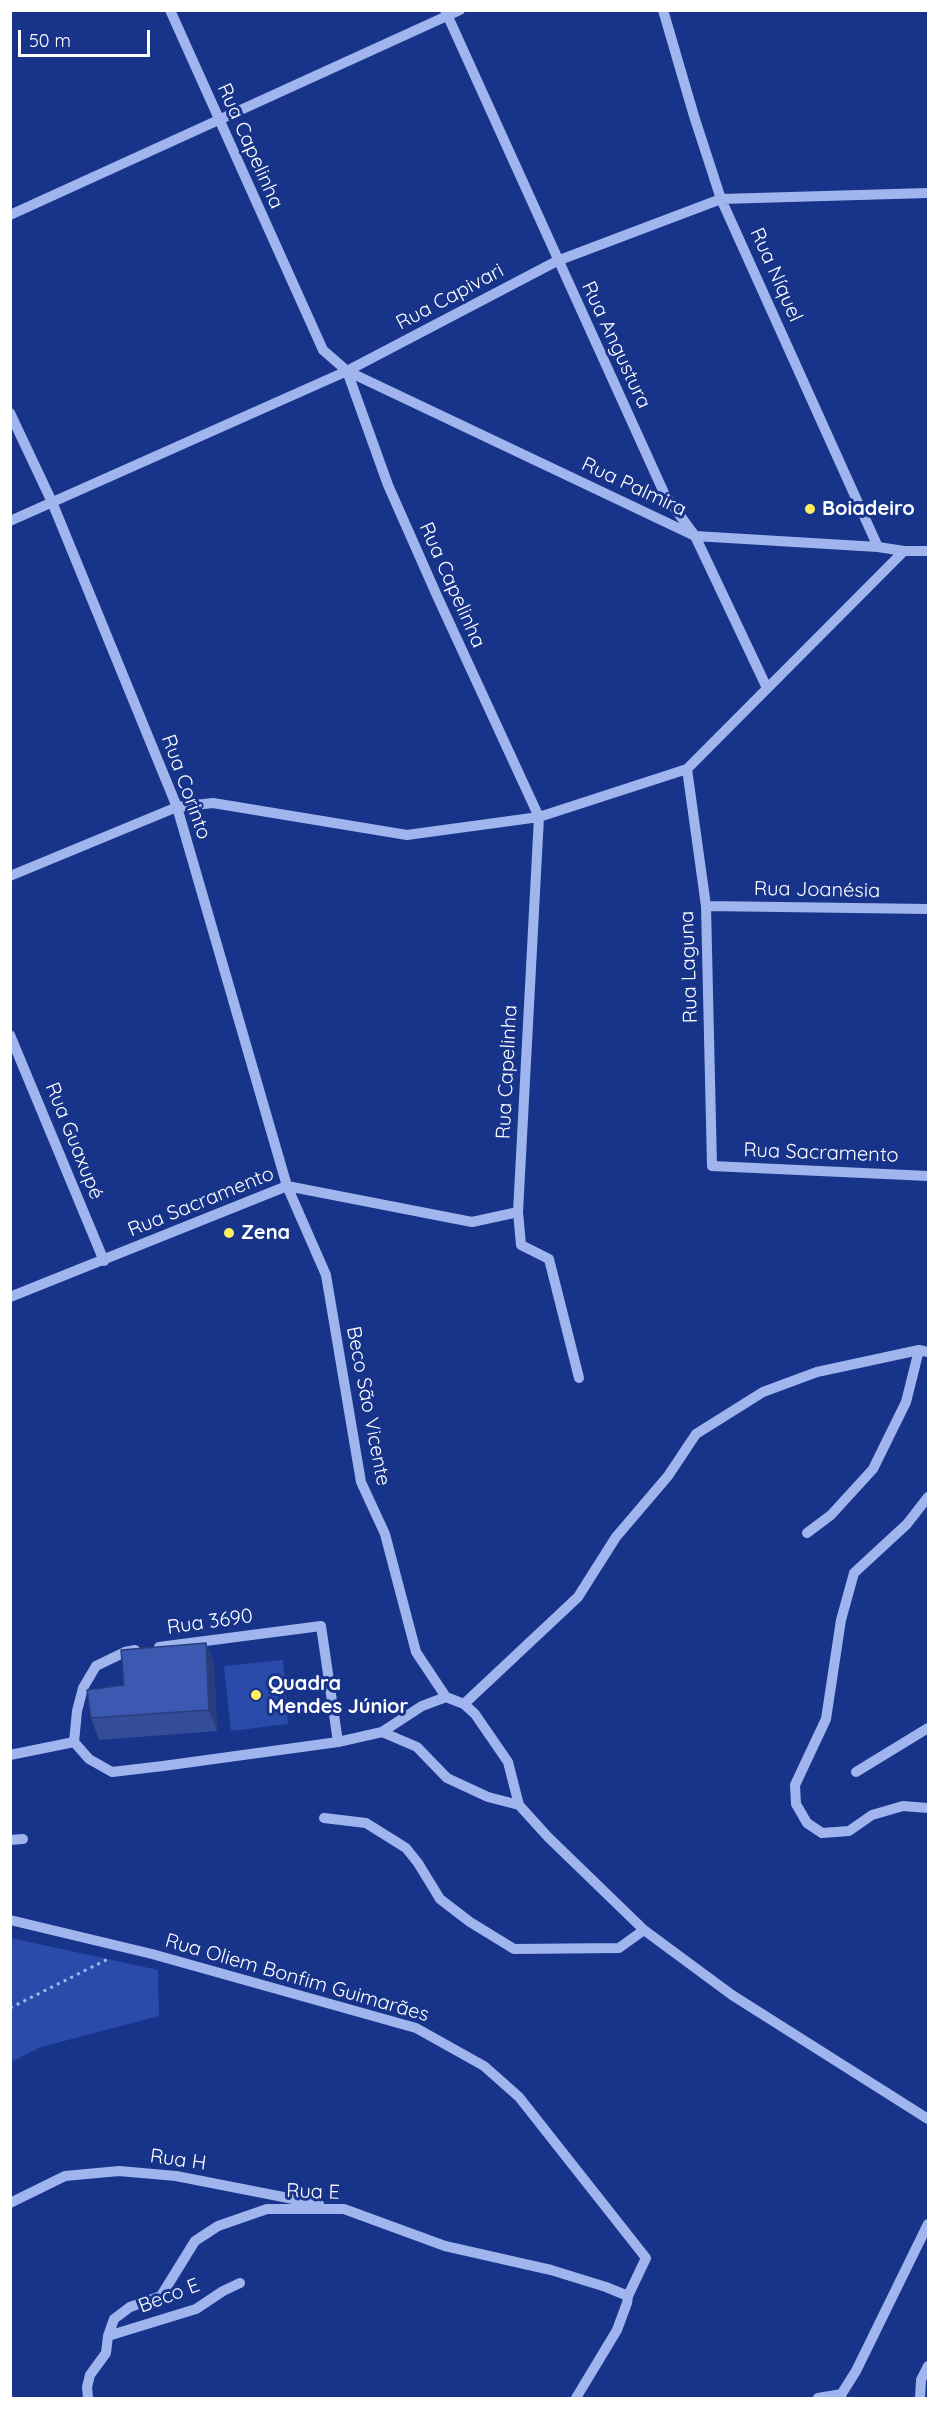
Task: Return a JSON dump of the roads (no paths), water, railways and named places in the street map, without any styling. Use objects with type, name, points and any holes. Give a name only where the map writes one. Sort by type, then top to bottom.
[{"type":"street","name":"Rua Capelinha","points":[[170,10],[323,350],[347,371],[397,505],[539,817],[518,1212],[521,1245],[549,1259],[579,1378]]},
{"type":"street","points":[[10,215],[219,122],[446,14],[460,10]]},
{"type":"street","name":"Rua Níquel","points":[[663,10],[694,116],[722,199],[878,547]]},
{"type":"street","name":"Rua Angustura","points":[[446,14],[665,495],[694,536],[767,688]]},
{"type":"street","name":"Rua Capivari","points":[[10,521],[347,371],[557,261],[722,199],[928,193]]},
{"type":"street","name":"Rua Palmira","points":[[347,371],[694,536],[928,551]]},
{"type":"street","name":"Rua Corinto","points":[[10,413],[52,502],[177,807],[287,1186]]},
{"type":"street","points":[[10,876],[177,807],[213,803],[407,835],[539,817],[687,768],[904,551]]},
{"type":"street","name":"Rua Laguna","points":[[687,768],[706,906],[712,1166]]},
{"type":"street","name":"Rua Joanésia","points":[[706,906],[928,909]]},
{"type":"street","name":"Rua Guaxupé","points":[[10,1035],[104,1261]]},
{"type":"street","name":"Rua Sacramento","points":[[712,1166],[928,1176]]},
{"type":"street","name":"Rua Sacramento","points":[[10,1297],[287,1186],[472,1222],[518,1212]]},
{"type":"street","name":"Beco São Vicente","points":[[287,1186],[326,1275],[361,1482],[385,1534],[416,1652],[446,1697]]},
{"type":"street","points":[[465,1704],[578,1597],[616,1537],[668,1476],[696,1434],[763,1392],[817,1372],[924,1351]]},
{"type":"street","points":[[807,1533],[831,1515],[873,1469],[906,1402],[924,1351]]},
{"type":"street","points":[[928,1497],[907,1524],[854,1573],[841,1620],[826,1719],[795,1785],[796,1804],[807,1823],[822,1833],[849,1831],[872,1815],[903,1806],[928,1808]]},
{"type":"street","name":"Rua 3690","points":[[74,1742],[83,1688],[96,1666],[125,1652],[321,1626],[338,1742]]},
{"type":"street","points":[[10,1755],[74,1742],[89,1759],[112,1772],[338,1742],[382,1732],[422,1706],[446,1697],[465,1704],[475,1714],[508,1762],[519,1805],[548,1837],[644,1930],[732,1995],[928,2119]]},
{"type":"street","points":[[855,1772],[928,1728]]},
{"type":"street","points":[[382,1732],[417,1747],[447,1778],[488,1797],[519,1805]]},
{"type":"street","points":[[324,1818],[366,1823],[406,1848],[440,1899],[470,1922],[514,1949],[619,1948],[644,1930]]},
{"type":"street","points":[[10,1840],[23,1839]]},
{"type":"street","name":"Rua Oliem Bonfim Guimarães","points":[[10,1920],[131,1948],[416,2028],[484,2066],[519,2097],[646,2258],[628,2296],[617,2330],[576,2398]]},
{"type":"street","name":"Rua H","points":[[10,2203],[65,2176],[119,2171],[176,2176],[344,2209]]},
{"type":"street","name":"Rua E","points":[[88,2398],[87,2387],[90,2375],[106,2353],[108,2336],[114,2319],[130,2307],[161,2296],[195,2241],[218,2226],[267,2209],[344,2209],[445,2246],[551,2270],[628,2296]]},
{"type":"street","points":[[818,2398],[840,2396],[856,2371],[928,2225]]},
{"type":"street","name":"Beco E","points":[[108,2336],[196,2309],[240,2283]]},
{"type":"street","points":[[920,2398],[921,2380],[928,2366]]},
{"type":"place","name":"Boiadeiro","points":[[810,509]]},
{"type":"place","name":"Zena","points":[[229,1233]]},
{"type":"place","name":"Quadra Mendes Júnior","points":[[256,1695]]}]
